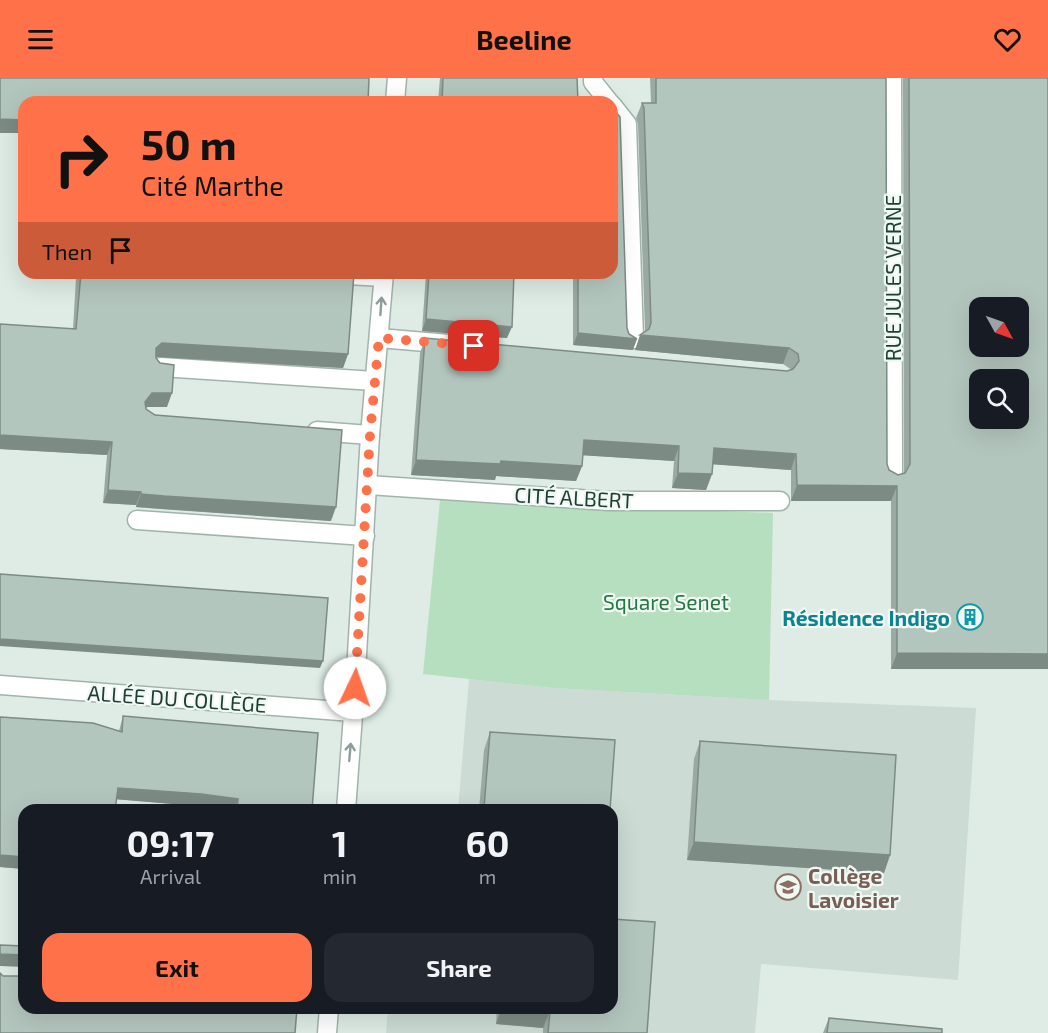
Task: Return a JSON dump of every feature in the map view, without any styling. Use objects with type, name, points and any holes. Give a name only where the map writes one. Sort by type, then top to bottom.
[{"type":"street","points":[[396,96],[397,78]]},
{"type":"street","points":[[593,78],[593,82],[604,96]]},
{"type":"street","name":"RUE JULES VERNE","points":[[892,78],[893,478]]},
{"type":"street","points":[[618,113],[627,124],[634,339]]},
{"type":"street","points":[[346,804],[370,435],[384,279]]},
{"type":"street","points":[[379,338],[462,345]]},
{"type":"street","points":[[161,367],[375,381]]},
{"type":"street","points":[[301,429],[370,435]]},
{"type":"street","name":"CITÉ ALBERT","points":[[368,485],[609,501],[780,501]]},
{"type":"street","points":[[137,520],[365,536]]},
{"type":"street","name":"ALLÉE DU COLLÈGE","points":[[0,685],[353,712]]},
{"type":"street","points":[[327,1033],[328,1014]]},
{"type":"shaded area","name":"Collège Lavoisier","points":[[469,679],[552,688],[976,708],[958,980],[761,964],[755,1033],[386,1033],[388,1014],[618,1014],[618,804],[459,804]]},
{"type":"green space","name":"Square Senet","points":[[440,500],[773,513],[769,700],[552,688],[423,674]]},
{"type":"building","points":[[0,78],[369,78],[368,96],[18,96],[18,120],[0,119]]},
{"type":"building","points":[[443,78],[577,78],[578,96],[442,96]]},
{"type":"building","points":[[656,78],[886,78],[887,464],[889,470],[898,475],[905,473],[910,464],[909,78],[1048,78],[1048,654],[897,653],[897,486],[797,485],[796,454],[714,448],[712,474],[678,473],[679,446],[584,440],[582,466],[501,461],[500,464],[416,460],[425,338],[787,371],[793,369],[799,361],[798,354],[789,348],[640,335],[649,329],[651,323],[642,103],[656,103]]},
{"type":"building","points":[[618,114],[620,117],[627,328],[629,334],[637,339],[578,333],[578,279],[618,279]]},
{"type":"building","points":[[80,279],[354,279],[348,354],[162,343],[156,348],[156,358],[160,363],[174,365],[172,393],[152,393],[145,402],[146,409],[155,415],[342,430],[336,507],[164,496],[108,490],[112,442],[0,435],[0,324],[76,329]]},
{"type":"building","points":[[429,279],[514,279],[512,327],[426,319]]},
{"type":"building","points":[[0,574],[328,598],[323,661],[0,639]]},
{"type":"building","points":[[123,716],[318,733],[312,804],[238,804],[238,799],[201,794],[118,788],[116,804],[18,804],[18,856],[0,855],[0,717],[93,723],[122,732]]},
{"type":"building","points":[[490,732],[615,740],[610,804],[484,804]]},
{"type":"building","points":[[700,741],[896,755],[890,855],[694,842]]},
{"type":"building","points":[[618,919],[655,922],[647,1033],[548,1033],[550,1014],[618,1014]]},
{"type":"building","points":[[0,945],[18,946],[18,955],[0,954]]},
{"type":"building","points":[[0,973],[3,976],[18,976],[18,1014],[297,1014],[295,1033],[0,1033]]},
{"type":"building","points":[[829,1018],[942,1029],[942,1033],[827,1033]]},
{"type":"place","name":"Résidence Indigo","points":[[970,617]]},
{"type":"place","name":"Collège Lavoisier","points":[[788,887]]},
{"type":"route","points":[[355,688],[370,435],[379,338],[474,346]]}]
